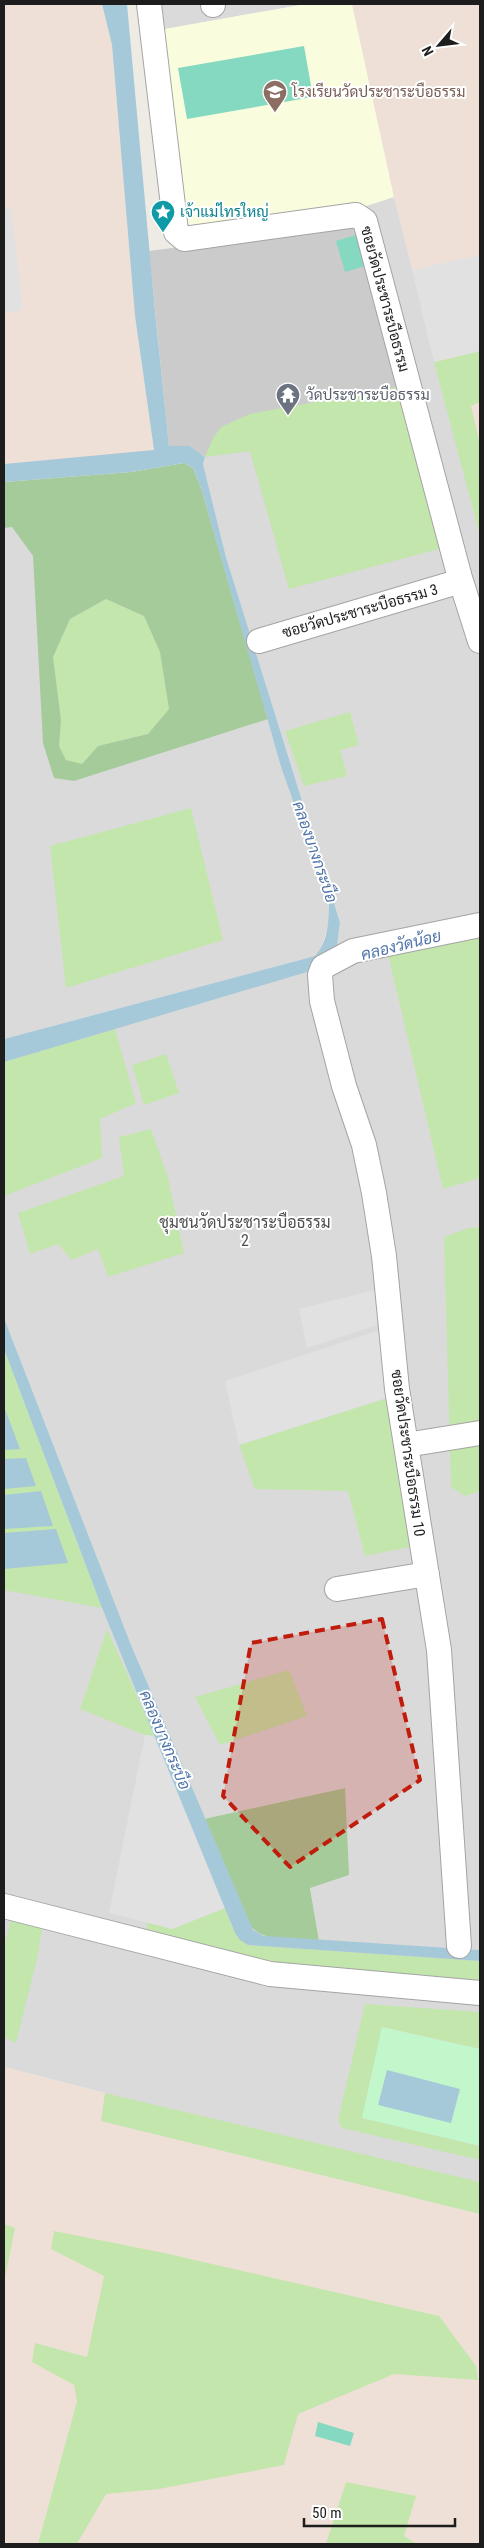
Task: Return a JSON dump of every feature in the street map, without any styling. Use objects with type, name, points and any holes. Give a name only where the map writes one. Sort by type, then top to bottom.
[{"type":"street","name":"ซอยวัดประชาระบือธรรม","points":[[149,4],[176,232],[184,239],[356,215],[365,221],[461,581],[480,641]]},
{"type":"street","name":"ซอยวัดประชาระบือธรรม 3","points":[[258,641],[461,581]]},
{"type":"street","name":"ซอยวัดประชาระบือธรรม 10","points":[[460,1946],[446,1721],[439,1650],[406,1445],[374,1193],[364,1145],[344,1086],[322,1001],[320,975],[323,967],[353,951],[480,925]]},
{"type":"street","points":[[406,1445],[480,1433]]},
{"type":"street","points":[[337,1589],[427,1574]]},
{"type":"street","points":[[4,1906],[270,1974],[480,1993]]},
{"type":"highlighted area","points":[[382,1619],[420,1780],[290,1867],[223,1796],[251,1643]]},
{"type":"shaded area","points":[[4,4],[102,4],[112,45],[135,316],[154,451],[4,464]]},
{"type":"shaded area","points":[[161,4],[306,4],[165,29]]},
{"type":"shaded area","name":"โรงเรียนวัดประชาระบือธรรม","points":[[306,4],[352,4],[394,197],[366,206],[196,231],[185,220],[165,29]]},
{"type":"shaded area","points":[[352,4],[480,4],[480,536],[394,197]]},
{"type":"shaded area","points":[[394,197],[480,536],[480,1950],[319,1941],[310,1887],[344,1788],[204,1819],[131,1645],[4,1318],[4,1062],[336,954],[340,921],[226,557],[203,464],[205,457],[250,451],[289,589],[446,547],[358,207]]},
{"type":"shaded area","points":[[4,208],[11,208],[23,310],[4,313]]},
{"type":"shaded area","name":"วัดประชาระบือธรรม","points":[[347,225],[360,232],[446,547],[289,589],[250,451],[205,457],[190,446],[169,446],[149,251]]},
{"type":"shaded area","points":[[480,255],[480,351],[434,362],[412,270]]},
{"type":"shaded area","points":[[4,482],[201,488],[281,767],[329,903],[329,923],[320,951],[315,956],[4,1039]]},
{"type":"shaded area","points":[[383,1288],[386,1322],[307,1348],[299,1309]]},
{"type":"shaded area","points":[[386,1328],[393,1396],[239,1445],[225,1381]]},
{"type":"shaded area","points":[[4,1349],[102,1608],[235,1933],[480,1961],[480,2214],[101,2121],[105,2093],[4,2067]]},
{"type":"shaded area","points":[[145,1735],[155,1736],[225,1908],[172,1929],[109,1913]]},
{"type":"shaded area","points":[[4,2067],[105,2093],[102,2121],[480,2214],[480,2544],[4,2544]]},
{"type":"green space","points":[[304,46],[313,97],[187,119],[178,68]]},
{"type":"green space","points":[[356,235],[365,266],[345,272],[336,241]]},
{"type":"green space","points":[[480,351],[480,402],[471,406],[480,445],[480,536],[434,362]]},
{"type":"green space","points":[[402,386],[446,547],[289,589],[250,451],[205,457],[212,440],[221,427],[250,414]]},
{"type":"green space","points":[[184,463],[193,468],[201,488],[268,719],[74,781],[54,778],[43,743],[33,556],[12,527],[4,528],[4,482],[131,472]],"holes":[[[106,599],[144,616],[160,652],[169,709],[148,734],[98,746],[82,764],[66,760],[59,746],[61,720],[53,657],[70,619]]]},
{"type":"green space","points":[[106,599],[144,616],[160,652],[169,709],[148,734],[98,746],[82,764],[66,760],[59,746],[61,720],[53,657],[70,619]]},
{"type":"green space","points":[[350,712],[359,745],[340,750],[347,776],[304,786],[285,731]]},
{"type":"green space","points":[[191,808],[223,940],[66,988],[50,846]]},
{"type":"green space","points":[[480,934],[480,1178],[443,1189],[388,954]]},
{"type":"green space","points":[[115,1029],[136,1103],[100,1119],[102,1158],[4,1196],[4,1062]]},
{"type":"green space","points":[[166,1054],[179,1093],[144,1105],[132,1065]]},
{"type":"green space","points":[[151,1129],[168,1178],[184,1253],[108,1277],[98,1249],[72,1260],[58,1244],[30,1254],[18,1213],[124,1176],[119,1137]]},
{"type":"green space","points":[[480,1227],[480,1491],[465,1496],[451,1487],[444,1237],[469,1228]]},
{"type":"green space","points":[[4,1349],[102,1608],[4,1590]]},
{"type":"green space","points":[[393,1396],[419,1545],[365,1556],[348,1491],[255,1489],[239,1445]]},
{"type":"green space","points":[[107,1629],[155,1736],[145,1735],[80,1709]]},
{"type":"green space","points":[[289,1670],[307,1716],[220,1745],[195,1697]]},
{"type":"green space","points":[[345,1788],[349,1875],[310,1888],[319,1941],[271,1938],[262,1935],[249,1924],[204,1819]]},
{"type":"green space","points":[[225,1908],[236,1933],[248,1945],[480,1961],[480,1980],[286,1967],[147,1934],[147,1922],[172,1929]]},
{"type":"green space","points":[[11,1920],[42,1929],[37,1959],[16,2043],[4,2037],[4,1947]]},
{"type":"green space","points":[[365,2004],[480,2012],[480,2049],[382,2027],[362,2118],[480,2146],[480,2160],[342,2128],[338,2120]]},
{"type":"green space","points":[[382,2027],[480,2049],[480,2146],[362,2118]]},
{"type":"green space","points":[[105,2093],[480,2182],[480,2214],[101,2121]]},
{"type":"green space","points":[[4,2224],[15,2228],[4,2282]]},
{"type":"green space","points":[[54,2231],[164,2253],[439,2316],[476,2366],[478,2380],[394,2374],[298,2414],[284,2465],[159,2489],[106,2494],[77,2544],[38,2544],[77,2401],[74,2385],[32,2362],[35,2343],[87,2357],[104,2276],[51,2249]]},
{"type":"green space","points":[[318,2422],[354,2433],[350,2446],[315,2436]]},
{"type":"green space","points":[[346,2482],[416,2496],[404,2536],[417,2544],[326,2544]]},
{"type":"water","name":"คลองบางกระบือ","points":[[102,4],[127,4],[169,446],[190,446],[205,457],[203,464],[226,557],[340,922],[336,954],[317,969],[4,1062],[4,1039],[315,956],[323,944],[328,924],[329,903],[281,767],[201,488],[193,468],[184,463],[131,472],[4,482],[4,464],[154,450],[135,316],[112,45]]},
{"type":"water","name":"คลองบางกระบือ","points":[[4,1318],[131,1645],[253,1930],[264,1936],[480,1950],[480,1961],[248,1945],[240,1940],[235,1933],[102,1608],[4,1349]]},
{"type":"water","points":[[5,1409],[20,1449],[4,1450]]},
{"type":"water","points":[[26,1458],[36,1486],[4,1489],[4,1459]]},
{"type":"water","points":[[41,1491],[53,1526],[4,1529],[4,1495]]},
{"type":"water","points":[[56,1529],[68,1563],[4,1569],[4,1533]]},
{"type":"water","points":[[387,2070],[460,2089],[451,2123],[378,2105]]},
{"type":"place","name":"โรงเรียนวัดประชาระบือธรรม","points":[[275,113]]},
{"type":"place","name":"เจ้าแม่ไทรใหญ่","points":[[163,233]]},
{"type":"place","name":"วัดประชาระบือธรรม","points":[[288,416]]},
{"type":"district","name":"ชุมชนวัดประชาระบือธรรม 2","points":[[245,1231]]},
{"type":"water label","name":"คลองวัดน้อย","points":[[401,945]]}]
